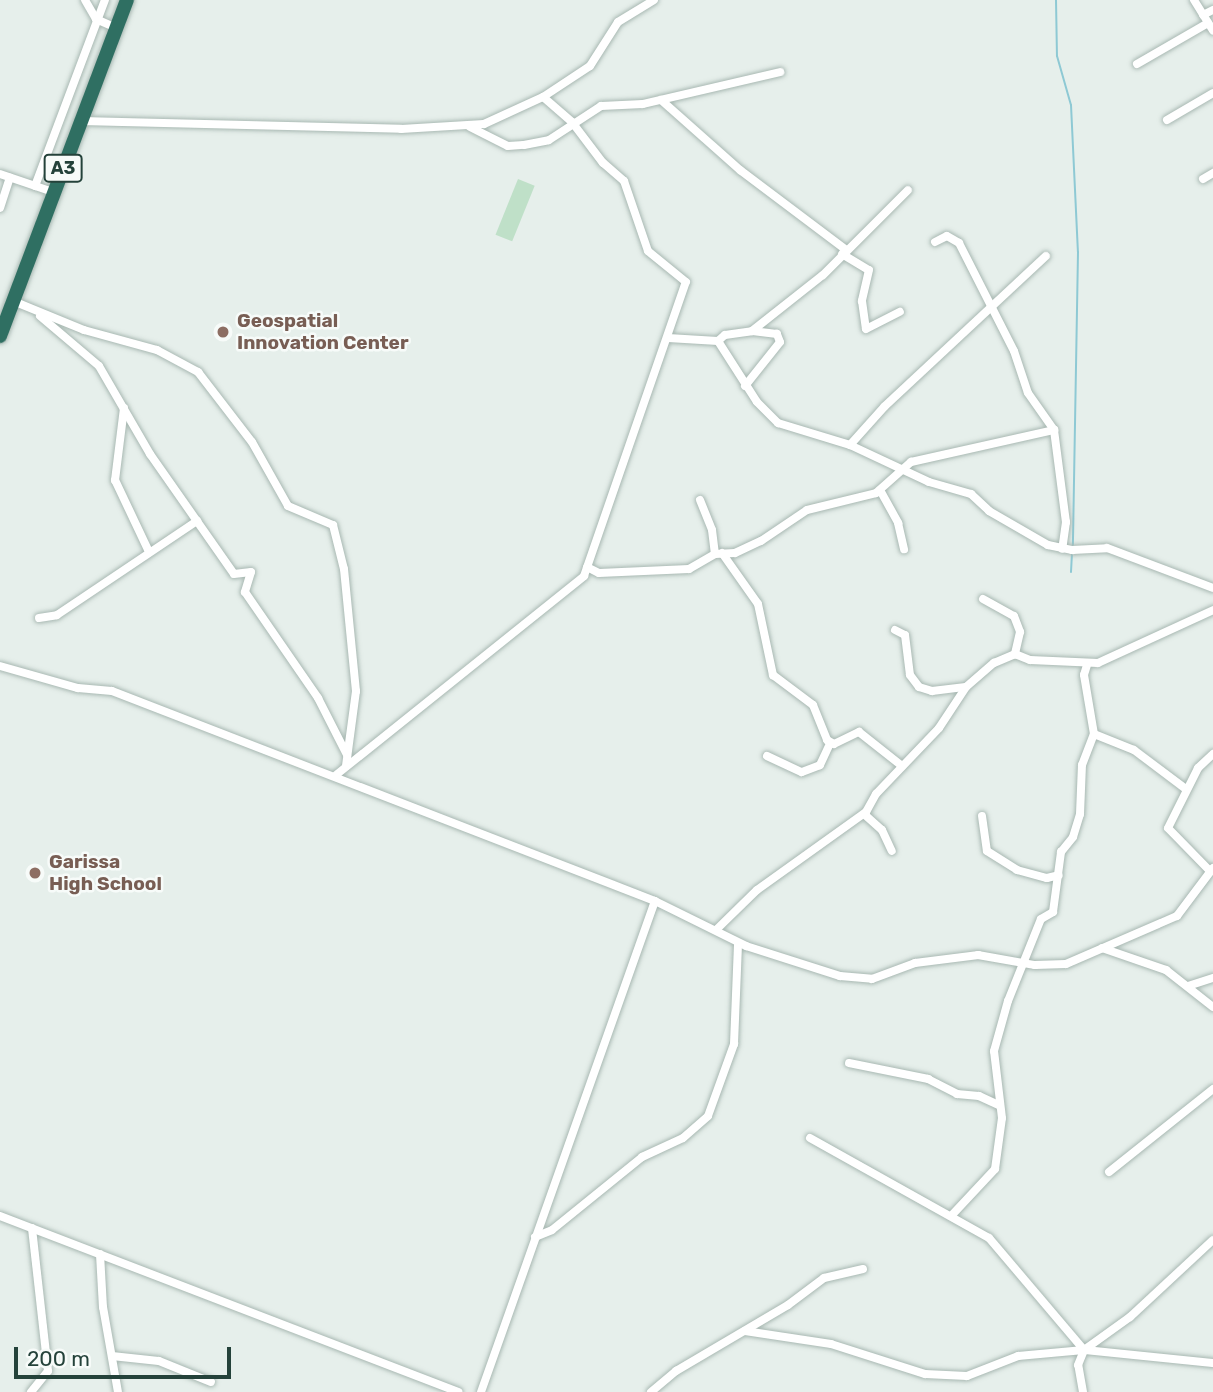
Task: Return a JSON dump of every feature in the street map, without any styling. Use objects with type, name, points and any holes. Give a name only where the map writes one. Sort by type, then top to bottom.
[{"type":"highway","name":"A3","points":[[0,336],[127,0]]},
{"type":"street","points":[[35,186],[105,0]]},
{"type":"street","points":[[81,121],[175,126],[470,127],[543,97],[590,66],[618,22],[654,0]]},
{"type":"street","points":[[1194,0],[1213,31]]},
{"type":"street","points":[[88,1],[96,19],[116,28]]},
{"type":"street","points":[[1137,64],[1206,19],[1213,10]]},
{"type":"street","points":[[470,127],[508,146],[549,140],[572,122],[601,106],[661,100],[780,72]]},
{"type":"street","points":[[1167,120],[1213,93]]},
{"type":"street","points":[[336,775],[573,585],[587,567],[668,338],[671,317],[686,282],[648,251],[624,181],[603,163],[572,122],[543,97]]},
{"type":"street","points":[[661,100],[740,170],[869,270],[862,301],[866,329],[900,312]]},
{"type":"street","points":[[1203,179],[1213,173]]},
{"type":"street","points":[[0,174],[53,192]]},
{"type":"street","points":[[0,208],[10,178]]},
{"type":"street","points":[[752,331],[803,292],[908,190]]},
{"type":"street","points":[[934,242],[947,236],[959,243],[993,306],[1028,393],[1054,430],[1066,522],[1062,549]]},
{"type":"street","points":[[850,445],[1046,256]]},
{"type":"street","points":[[13,300],[34,311],[157,350],[198,372],[251,442],[288,506],[333,525],[344,569],[356,691],[346,766]]},
{"type":"street","points":[[34,311],[99,366],[197,521],[234,574],[251,572],[245,592],[317,698],[347,755]]},
{"type":"street","points":[[668,338],[718,341],[725,335],[752,331],[777,334],[780,342],[746,386]]},
{"type":"street","points":[[718,341],[746,386],[778,423],[850,445],[902,470],[971,494],[1031,537],[1062,549],[1107,548],[1213,587]]},
{"type":"street","points":[[124,408],[115,480],[149,552]]},
{"type":"street","points":[[587,567],[598,573],[689,569],[718,553],[736,553],[761,541],[807,510],[880,489],[911,462],[951,450],[1054,430]]},
{"type":"street","points":[[880,489],[898,523],[904,549]]},
{"type":"street","points":[[700,500],[718,553],[758,604],[773,676],[813,705],[830,744]]},
{"type":"street","points":[[39,618],[57,615],[197,521]]},
{"type":"street","points":[[983,600],[1014,616],[1020,632],[1015,654]]},
{"type":"street","points":[[716,930],[757,890],[864,814],[902,766],[939,728],[966,687],[994,663],[1015,654],[1030,660],[1087,665],[1117,657],[1170,627],[1213,610]]},
{"type":"street","points":[[895,630],[905,635],[910,675],[919,687],[932,691],[966,687]]},
{"type":"street","points":[[952,1215],[995,1169],[1000,1106],[994,1051],[1041,919],[1053,912],[1061,852],[1073,837],[1080,814],[1082,765],[1094,734],[1085,685],[1087,665]]},
{"type":"street","points":[[0,666],[59,684],[112,691],[336,775],[655,901],[738,943],[819,971],[859,979],[887,976],[915,963],[978,955],[1052,967],[1177,916],[1211,869],[1168,828],[1186,789],[1213,754]]},
{"type":"street","points":[[767,757],[802,772],[820,765],[830,744],[859,732],[902,766]]},
{"type":"street","points":[[1094,734],[1134,750],[1186,789]]},
{"type":"street","points":[[864,814],[882,830],[892,851]]},
{"type":"street","points":[[982,816],[987,851],[1017,870],[1047,878],[1059,875]]},
{"type":"street","points":[[481,1392],[655,901]]},
{"type":"street","points":[[535,1237],[552,1230],[642,1157],[682,1138],[708,1116],[734,1044],[738,943]]},
{"type":"street","points":[[1101,948],[1166,970],[1213,1007]]},
{"type":"street","points":[[1188,986],[1213,978]]},
{"type":"street","points":[[849,1063],[928,1079],[957,1094],[979,1096],[1000,1106]]},
{"type":"street","points":[[1109,1172],[1213,1089]]},
{"type":"street","points":[[810,1138],[989,1238],[1084,1350]]},
{"type":"street","points":[[0,1216],[458,1392]]},
{"type":"street","points":[[31,1392],[48,1371],[32,1228]]},
{"type":"street","points":[[1083,1392],[1078,1365],[1084,1350],[1130,1317],[1213,1240]]},
{"type":"street","points":[[100,1254],[118,1392]]},
{"type":"street","points":[[651,1392],[676,1371],[745,1331],[824,1278],[863,1269]]},
{"type":"street","points":[[745,1331],[831,1344],[942,1377],[967,1376],[1018,1356],[1084,1350],[1213,1363]]},
{"type":"street","points":[[112,1356],[159,1361],[211,1382]]},
{"type":"green space","points":[[518,179],[535,186],[512,241],[496,235]]},
{"type":"waterway","points":[[1056,0],[1057,56],[1071,105],[1078,252],[1073,545]]},
{"type":"waterway","points":[[1071,572],[1072,554]]},
{"type":"place","name":"Geospatial Innovation Center","points":[[223,332]]},
{"type":"place","name":"Garissa High School","points":[[35,873]]}]
